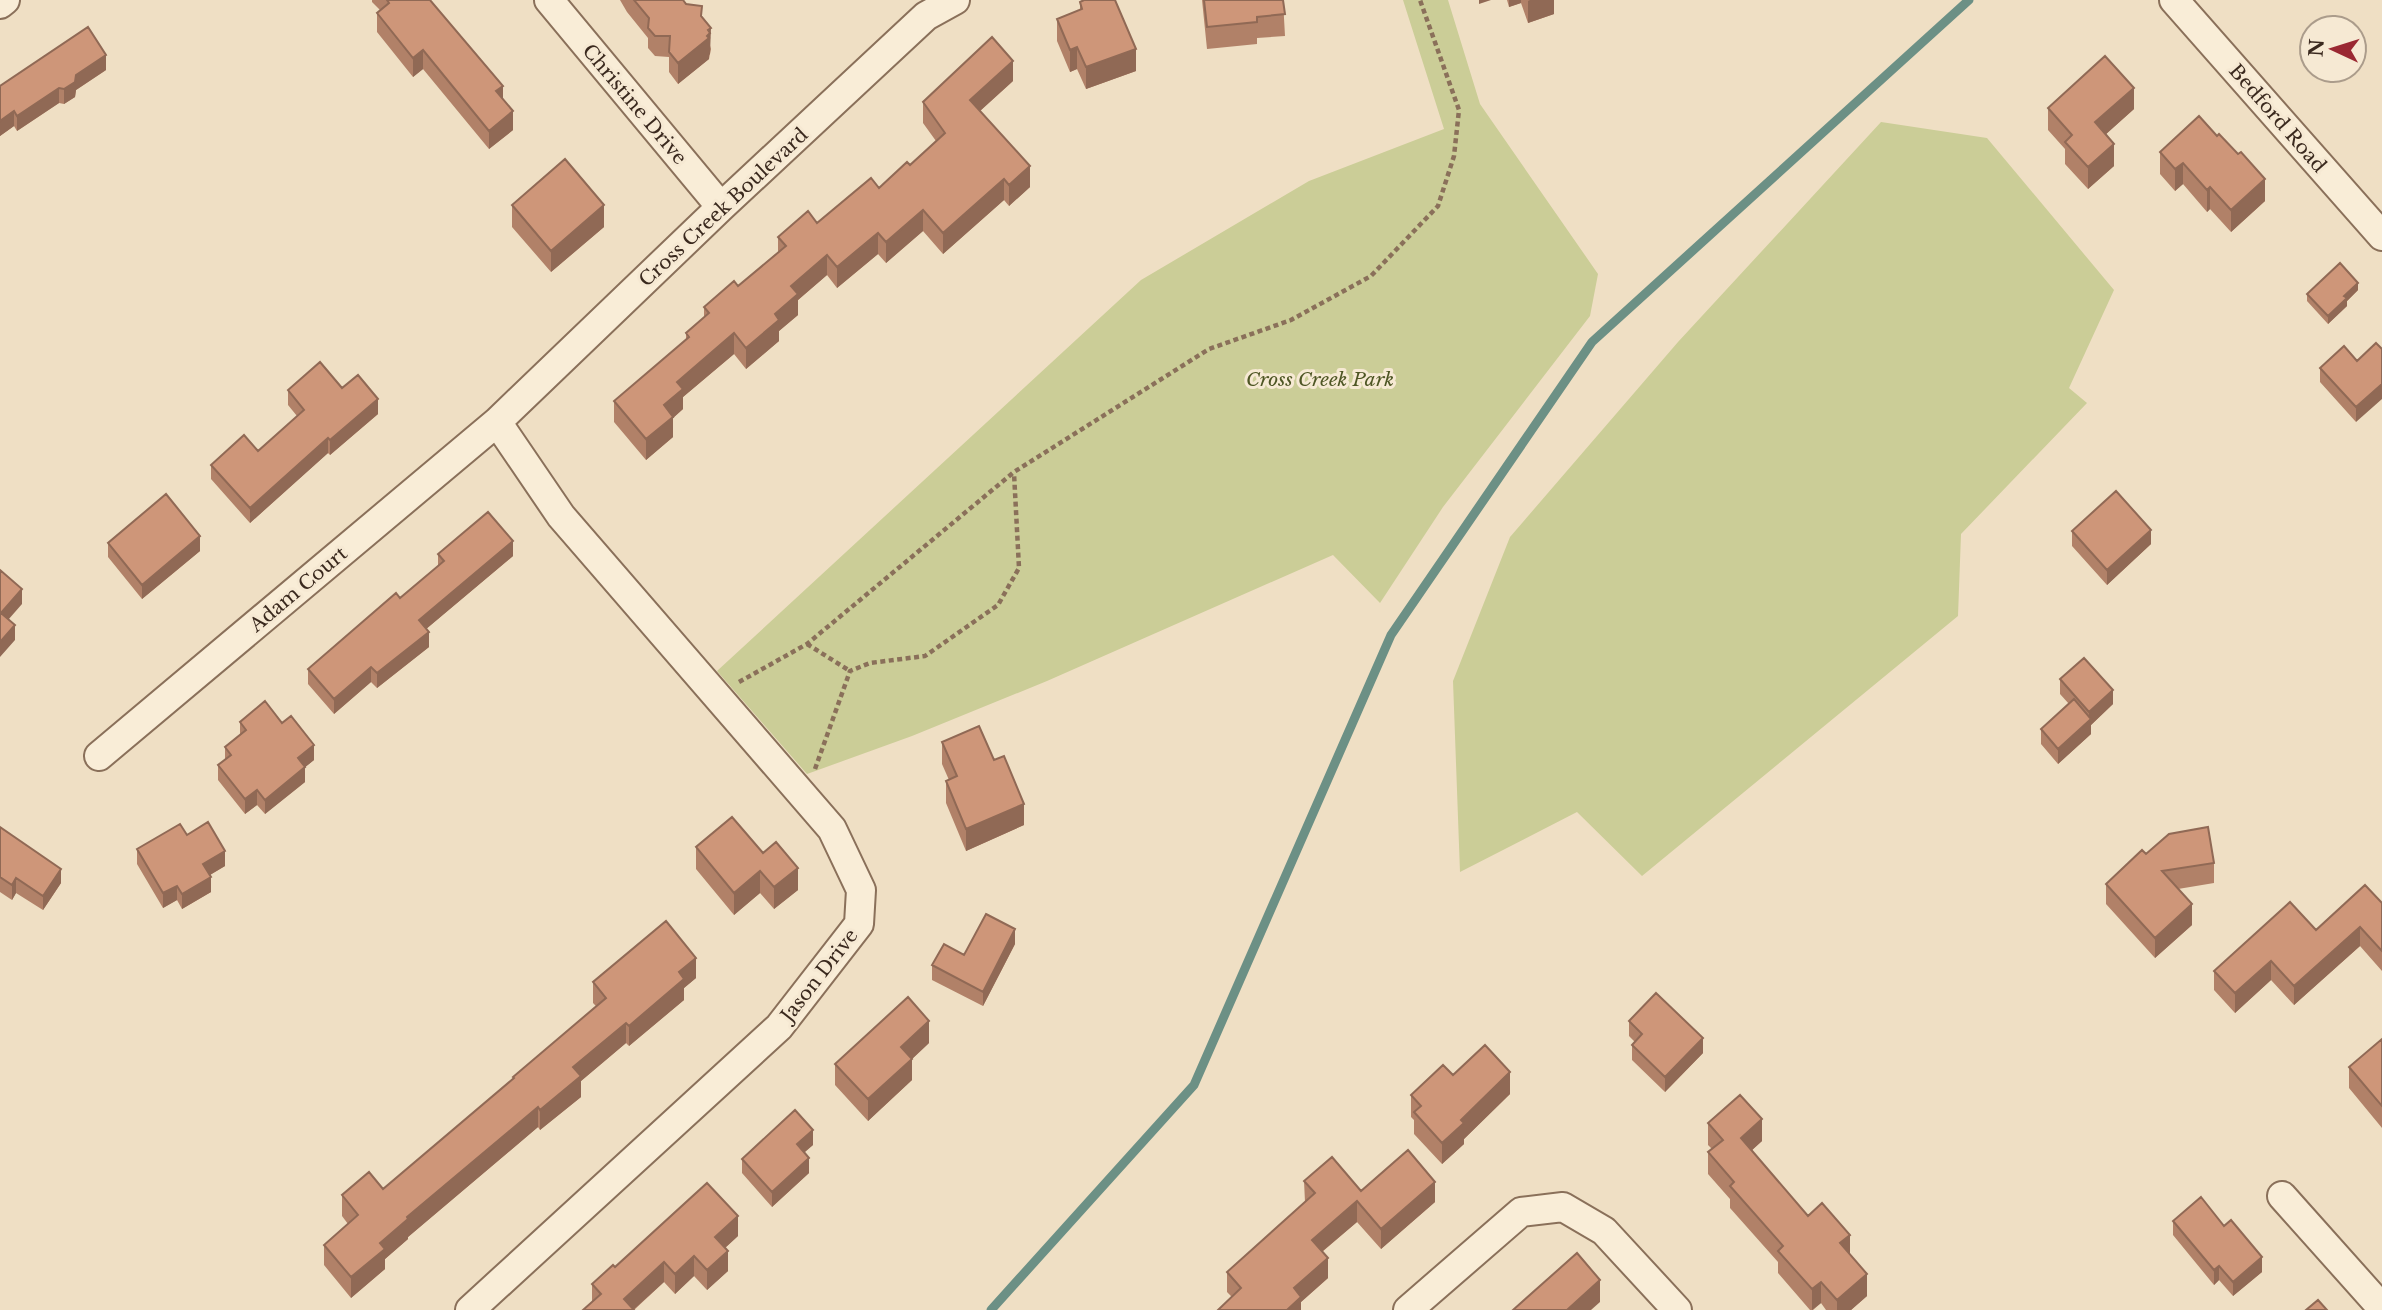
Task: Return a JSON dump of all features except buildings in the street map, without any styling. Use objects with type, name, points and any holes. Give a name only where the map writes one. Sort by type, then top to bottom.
[{"type":"street","points":[[0,4],[5,0]]},
{"type":"street","name":"Christine Drive","points":[[549,0],[721,207]]},
{"type":"street","name":"Cross Creek Boulevard","points":[[497,422],[721,207],[926,16],[955,0]]},
{"type":"street","name":"Bedford Road","points":[[2174,0],[2382,236]]},
{"type":"street","name":"Jason Drive","points":[[470,1310],[779,1027],[859,923],[861,890],[832,829],[561,516],[497,422]]},
{"type":"street","name":"Adam Court","points":[[99,755],[497,422]]},
{"type":"street","points":[[2282,1196],[2382,1308]]},
{"type":"street","points":[[1408,1310],[1521,1212],[1563,1207],[1604,1231],[1677,1310]]},
{"type":"path","points":[[717,695],[807,644],[1014,472],[1209,349],[1291,320],[1371,276],[1438,206],[1454,156],[1459,110],[1420,0]]},
{"type":"path","points":[[805,797],[850,671],[870,663],[925,656],[998,605],[1018,568],[1014,472]]},
{"type":"path","points":[[807,644],[850,671]]},
{"type":"green space","name":"Cross Creek Park","points":[[1403,0],[1448,0],[1480,104],[1598,274],[1590,316],[1443,507],[1380,603],[1333,555],[1047,681],[912,736],[807,774],[717,671],[1141,280],[1309,181],[1444,129]]},
{"type":"green space","points":[[1881,122],[1987,138],[2114,290],[2069,388],[2087,403],[1961,534],[1958,616],[1642,876],[1577,812],[1460,872],[1453,681],[1510,537],[1678,342]]},
{"type":"waterway","points":[[991,1310],[1194,1085],[1391,635],[1592,342],[1969,0]]}]
